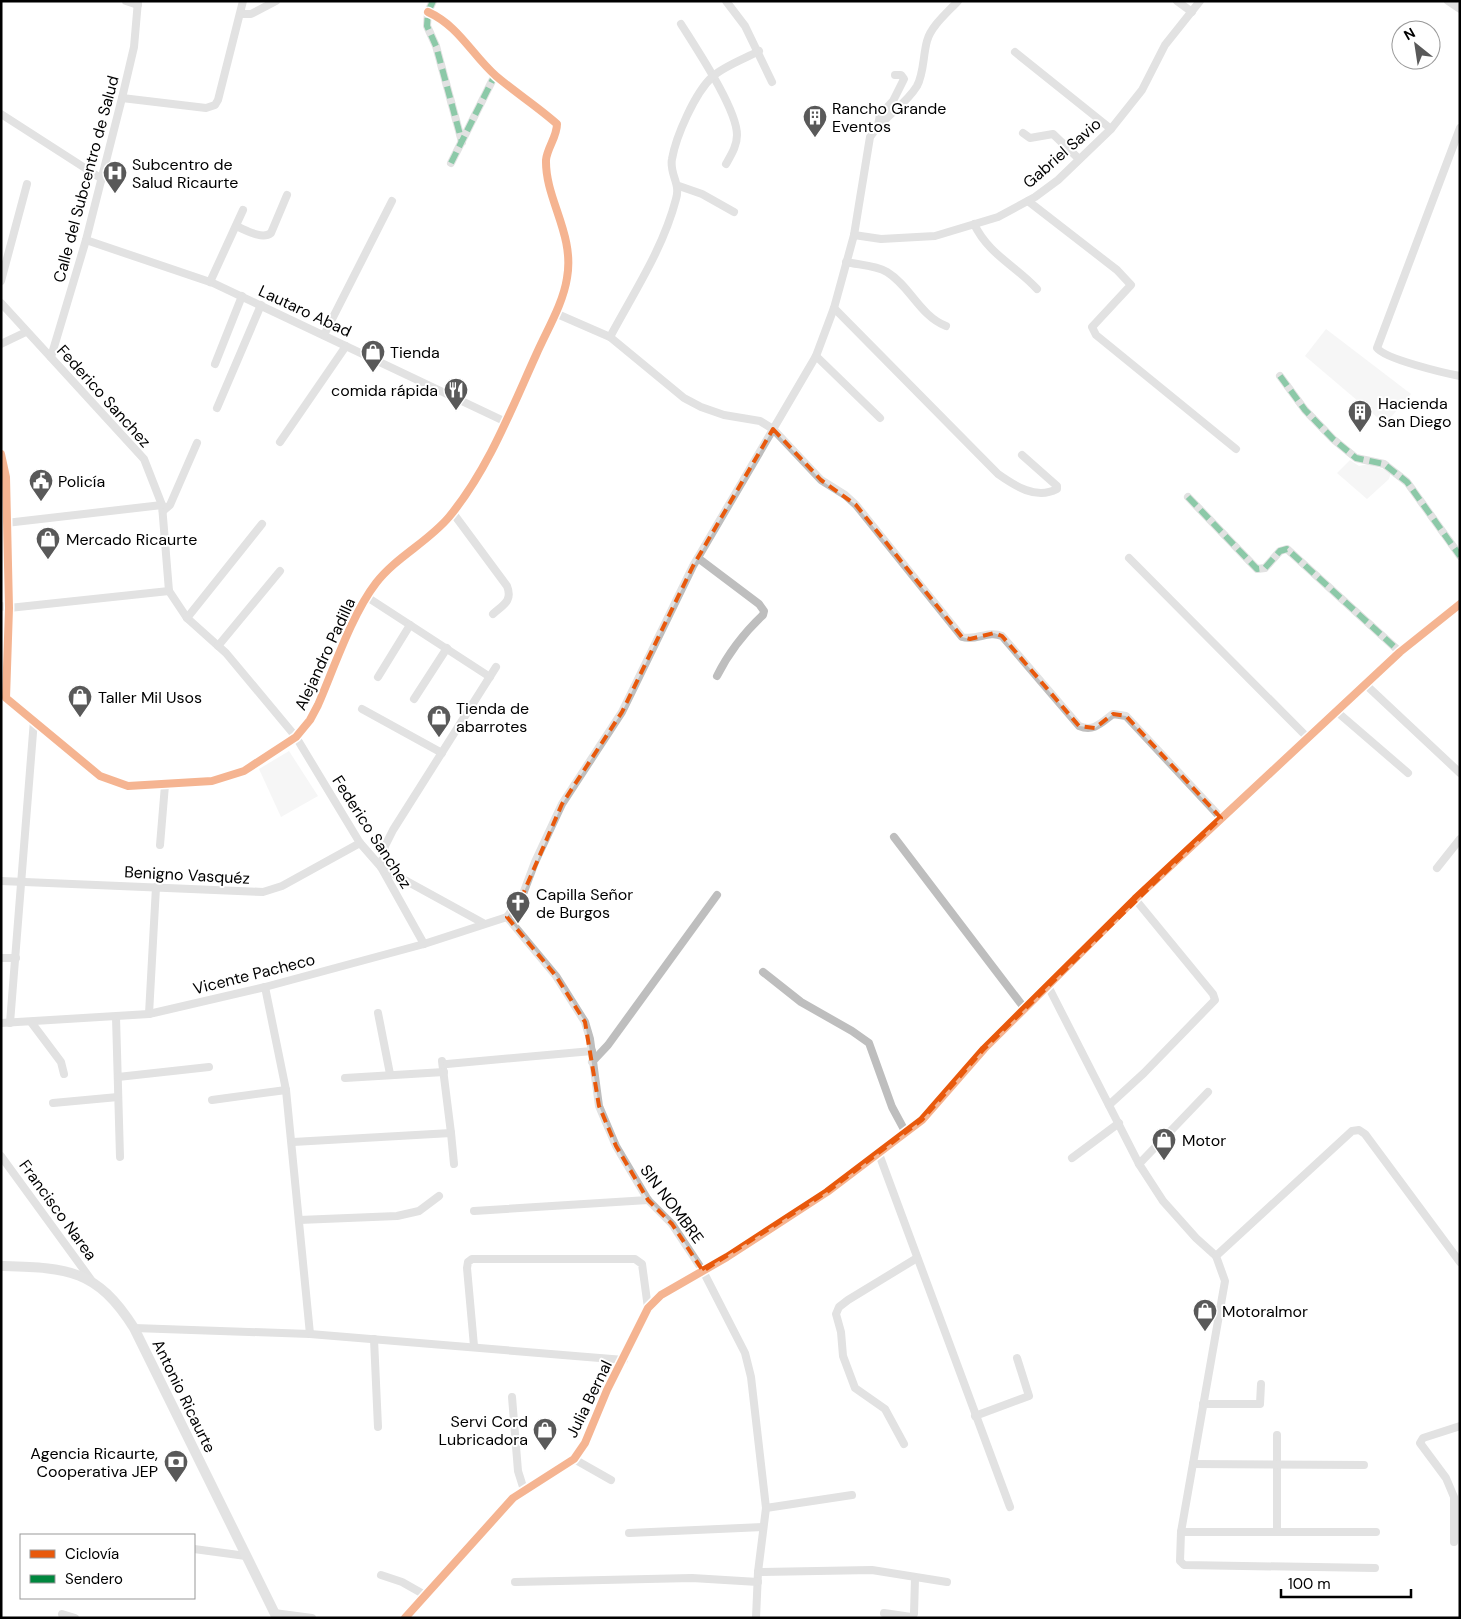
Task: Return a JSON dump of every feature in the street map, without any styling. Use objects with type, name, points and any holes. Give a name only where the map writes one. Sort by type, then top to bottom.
[{"type":"main road","name":"Antonio Ricaurte","points":[[1,1266],[47,1268],[70,1272],[92,1281],[122,1310],[134,1328],[275,1615]]},
{"type":"street","points":[[126,1],[138,3]]},
{"type":"street","points":[[122,98],[206,108],[215,105],[218,100],[243,1]]},
{"type":"street","points":[[241,14],[250,14],[276,1]]},
{"type":"street","points":[[433,1],[428,12],[427,26],[436,46],[462,142]]},
{"type":"street","points":[[726,1],[745,26],[759,51],[772,82]]},
{"type":"street","points":[[507,916],[523,894],[562,804],[622,712],[698,558],[816,356],[834,308],[854,235],[870,137],[878,125],[910,96],[918,84],[927,39],[933,28],[958,1]]},
{"type":"street","points":[[1177,1],[1192,12]]},
{"type":"street","name":"Gabriel Savio","points":[[854,235],[881,239],[936,236],[998,217],[1028,201],[1058,180],[1079,158],[1112,129],[1142,90],[1165,45],[1200,1]]},
{"type":"street","points":[[1448,1],[1460,9]]},
{"type":"street","name":"Calle del Subcentro de Salud","points":[[51,357],[86,240],[122,98],[134,47],[138,3]]},
{"type":"street","points":[[428,12],[438,16],[456,30],[495,75],[451,163]]},
{"type":"street","points":[[681,24],[713,76],[737,130],[736,144],[726,164]]},
{"type":"street","points":[[610,337],[660,244],[679,186],[672,166],[677,139],[696,102],[713,76],[759,51]]},
{"type":"street","points":[[1015,52],[1112,129]]},
{"type":"street","name":"Alejandro Padilla","points":[[4,698],[34,720],[100,776],[128,786],[212,781],[244,771],[296,737],[314,713],[367,597],[391,568],[436,532],[453,512],[485,462],[506,422],[555,313],[567,277],[568,243],[548,178],[546,158],[557,132],[557,124],[495,75]]},
{"type":"street","points":[[878,125],[880,115],[893,101],[904,79],[900,75],[894,75]]},
{"type":"street","points":[[1,114],[102,178]]},
{"type":"street","points":[[1460,128],[1378,348],[1384,354],[1435,372],[1460,376]]},
{"type":"street","points":[[1023,133],[1030,138],[1053,134],[1079,158]]},
{"type":"street","points":[[1,281],[27,184]]},
{"type":"street","points":[[679,186],[702,194],[734,212]]},
{"type":"street","points":[[236,226],[262,236],[268,236],[272,233],[287,195]]},
{"type":"street","points":[[324,335],[392,201]]},
{"type":"street","points":[[1028,201],[1117,270],[1131,285],[1092,327],[1096,335],[1236,449]]},
{"type":"street","points":[[210,282],[243,210]]},
{"type":"street","points":[[974,224],[982,240],[1002,261],[1025,276],[1037,289]]},
{"type":"street","name":"Lautaro Abad","points":[[86,240],[210,282],[506,422]]},
{"type":"street","points":[[846,262],[878,268],[888,272],[932,318],[946,326]]},
{"type":"street","points":[[215,364],[242,296]]},
{"type":"street","name":"Federico Sanchez","points":[[1,303],[144,460],[163,508],[169,592],[187,618],[218,646],[296,737],[360,843],[381,867],[424,944]]},
{"type":"street","points":[[217,408],[261,305]]},
{"type":"street","points":[[834,308],[998,474],[1026,490],[1040,493],[1057,489],[1057,486],[1022,455]]},
{"type":"street","points":[[555,313],[610,337],[684,398],[714,412],[760,421],[773,429],[821,480],[845,495],[856,505],[962,636],[970,639],[994,632],[1002,636],[1079,726],[1087,730],[1096,728],[1113,714],[1126,716],[1221,818]]},
{"type":"street","points":[[1,344],[26,332]]},
{"type":"street","points":[[280,442],[346,346]]},
{"type":"street","points":[[816,356],[880,418]]},
{"type":"street","points":[[1280,376],[1305,410],[1333,439],[1356,458],[1384,464],[1407,482],[1460,556]]},
{"type":"street","points":[[6,523],[163,508],[170,505],[198,444]]},
{"type":"street","points":[[1,454],[6,476],[4,698]]},
{"type":"street","points":[[1188,497],[1257,569],[1265,568],[1280,550],[1287,549],[1400,652]]},
{"type":"street","points":[[453,512],[508,586],[509,600],[493,614]]},
{"type":"street","points":[[187,618],[262,524]]},
{"type":"street","points":[[698,558],[759,604],[764,610],[763,615],[750,627],[726,657],[718,676]]},
{"type":"street","points":[[1129,558],[1308,737]]},
{"type":"street","points":[[218,646],[280,571]]},
{"type":"street","points":[[5,607],[169,592]]},
{"type":"street","points":[[367,597],[490,677]]},
{"type":"street","name":"Julia Bernal","points":[[404,1618],[490,1522],[524,1490],[574,1460],[584,1443],[648,1308],[662,1295],[819,1197],[922,1120],[984,1049],[1136,899],[1400,652],[1460,604]]},
{"type":"street","points":[[378,677],[410,625]]},
{"type":"street","points":[[414,699],[447,648]]},
{"type":"street","points":[[483,923],[381,867],[385,846],[394,830],[496,667]]},
{"type":"street","points":[[1365,684],[1460,773]]},
{"type":"street","points":[[362,708],[442,753]]},
{"type":"street","points":[[1336,711],[1408,773]]},
{"type":"street","points":[[10,1023],[34,720]]},
{"type":"street","points":[[160,845],[165,785]]},
{"type":"street","points":[[894,837],[1025,1009]]},
{"type":"street","points":[[1436,868],[1460,839]]},
{"type":"street","name":"Benigno Vasquéz","points":[[1,881],[263,892],[295,880],[360,843]]},
{"type":"street","points":[[150,1014],[156,887]]},
{"type":"street","points":[[592,1062],[647,992],[717,895]]},
{"type":"street","points":[[1110,1105],[1215,1000],[1213,994],[1201,978],[1136,899]]},
{"type":"street","name":"Vicente Pacheco","points":[[1,1023],[150,1014],[265,987],[424,944],[507,916]]},
{"type":"street","name":"SIN NOMBRE","points":[[507,916],[537,952],[574,1003],[585,1022],[592,1051],[599,1106],[616,1146],[648,1200],[672,1224],[703,1271],[745,1352],[750,1377],[766,1508],[758,1572],[756,1618]]},
{"type":"street","points":[[1,958],[16,958]]},
{"type":"street","points":[[763,972],[800,1002],[852,1031],[868,1043],[892,1107],[906,1133]]},
{"type":"street","points":[[1048,986],[1139,1164],[1163,1201],[1196,1238],[1216,1256],[1225,1281],[1181,1532],[1178,1553],[1180,1561],[1184,1565],[1375,1568]]},
{"type":"street","points":[[265,987],[286,1090],[293,1142],[310,1334]]},
{"type":"street","points":[[378,1013],[390,1074]]},
{"type":"street","points":[[116,1017],[120,1157]]},
{"type":"street","points":[[31,1022],[61,1062],[64,1074]]},
{"type":"street","points":[[454,1164],[444,1072],[445,1063],[592,1051]]},
{"type":"street","points":[[118,1077],[209,1067]]},
{"type":"street","points":[[345,1078],[444,1072]]},
{"type":"street","points":[[212,1100],[286,1090]]},
{"type":"street","points":[[1139,1164],[1208,1092]]},
{"type":"street","points":[[53,1103],[118,1097]]},
{"type":"street","points":[[1072,1158],[1119,1124]]},
{"type":"street","points":[[1216,1256],[1291,1190],[1352,1130],[1359,1130],[1365,1134],[1460,1262]]},
{"type":"street","points":[[293,1142],[451,1133]]},
{"type":"street","points":[[879,1154],[974,1416],[1010,1507]]},
{"type":"street","name":"Francisco Narea","points":[[1,1156],[92,1281]]},
{"type":"street","points":[[299,1220],[397,1216],[419,1211],[439,1196]]},
{"type":"street","points":[[474,1211],[648,1200]]},
{"type":"street","points":[[904,1444],[885,1409],[855,1388],[843,1356],[841,1332],[836,1314],[839,1307],[848,1300],[917,1258]]},
{"type":"street","points":[[474,1346],[467,1268],[468,1262],[472,1259],[635,1259],[642,1264],[648,1308]]},
{"type":"street","points":[[134,1328],[310,1334],[474,1346],[624,1360]]},
{"type":"street","points":[[374,1339],[378,1428]]},
{"type":"street","points":[[974,1416],[1029,1396],[1017,1358]]},
{"type":"street","points":[[1203,1404],[1260,1404],[1261,1384]]},
{"type":"street","points":[[512,1397],[518,1471],[524,1490]]},
{"type":"street","points":[[1454,1542],[1454,1497],[1446,1478],[1420,1443],[1423,1438],[1460,1426]]},
{"type":"street","points":[[1277,1435],[1277,1531]]},
{"type":"street","points":[[574,1460],[612,1480]]},
{"type":"street","points":[[1193,1464],[1364,1466]]},
{"type":"street","points":[[766,1508],[852,1496]]},
{"type":"street","points":[[629,1534],[763,1527]]},
{"type":"street","points":[[1181,1532],[1376,1532]]},
{"type":"street","points":[[195,1548],[246,1556]]},
{"type":"street","points":[[758,1572],[856,1569],[947,1582]]},
{"type":"street","points":[[380,1575],[402,1582],[425,1595]]},
{"type":"street","points":[[515,1582],[692,1578],[758,1582]]},
{"type":"street","points":[[884,1614],[905,1618],[911,1617],[914,1614],[915,1578]]},
{"type":"street","points":[[62,1614],[75,1618]]},
{"type":"street","points":[[275,1615],[312,1618]]},
{"type":"highlighted area","points":[[773,429],[821,480],[856,505],[962,637],[970,639],[994,633],[1002,636],[1079,726],[1095,728],[1113,714],[1126,716],[1221,818],[984,1049],[922,1120],[827,1192],[703,1271],[672,1224],[648,1200],[616,1146],[599,1106],[585,1022],[556,976],[507,917],[523,894],[562,804],[622,712],[693,566]]},
{"type":"shaded area","points":[[1326,329],[1411,394],[1385,424],[1305,356]]},
{"type":"shaded area","points":[[1350,460],[1359,466],[1368,464],[1391,472],[1389,479],[1367,499],[1337,473]]},
{"type":"shaded area","points":[[289,751],[318,796],[281,817],[259,769]]},
{"type":"marked path","points":[[433,1],[428,12],[427,26],[436,46],[462,142]]},
{"type":"marked path","points":[[451,163],[495,75]]},
{"type":"marked path","points":[[1280,376],[1305,410],[1333,439],[1356,458],[1384,464],[1407,482],[1460,556]]},
{"type":"marked path","points":[[1188,497],[1257,569],[1265,568],[1280,551],[1287,549],[1400,652]]},
{"type":"cycle path","points":[[1,454],[6,477],[9,608],[6,698],[100,776],[128,786],[212,781],[244,771],[296,737],[310,720],[318,705],[351,625],[376,583],[393,565],[441,526],[476,480],[498,439],[554,317],[567,278],[567,246],[550,189],[546,160],[557,124],[496,76],[457,33],[439,18],[428,12]]},
{"type":"cycle path","points":[[405,1618],[513,1498],[574,1459],[585,1443],[607,1390],[648,1308],[661,1295],[727,1257],[827,1192],[922,1120],[984,1049],[1135,899],[1400,652],[1460,604]]},
{"type":"place","name":"Rancho Grande Eventos","points":[[815,138]]},
{"type":"place","name":"Subcentro de Salud Ricaurte","points":[[115,194]]},
{"type":"place","name":"Tienda","points":[[373,373]]},
{"type":"place","name":"comida rápida","points":[[456,411]]},
{"type":"place","name":"Hacienda San Diego","points":[[1360,433]]},
{"type":"place","name":"Policía","points":[[41,502]]},
{"type":"place","name":"Mercado Ricaurte","points":[[48,560]]},
{"type":"place","name":"Taller Mil Usos","points":[[80,718]]},
{"type":"place","name":"Tienda de abarrotes","points":[[439,738]]},
{"type":"place","name":"Capilla Señor de Burgos","points":[[518,924]]},
{"type":"place","name":"Motor","points":[[1164,1161]]},
{"type":"place","name":"Motoralmor","points":[[1205,1332]]},
{"type":"place","name":"Servi Cord Lubricadora","points":[[545,1451]]},
{"type":"place","name":"Agencia Ricaurte, Cooperativa JEP","points":[[176,1483]]}]
